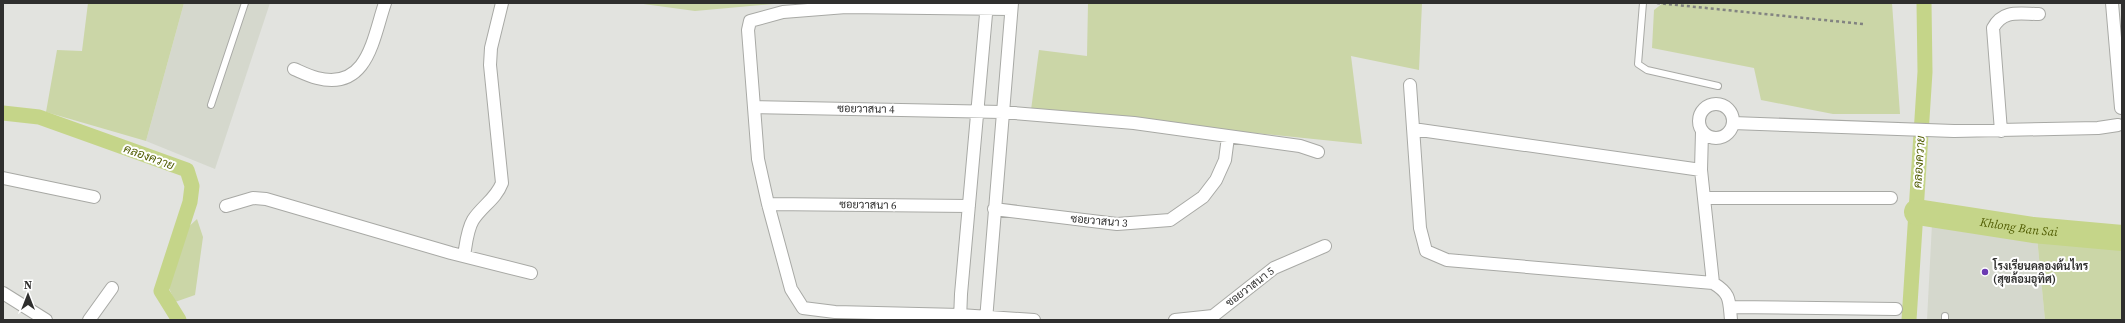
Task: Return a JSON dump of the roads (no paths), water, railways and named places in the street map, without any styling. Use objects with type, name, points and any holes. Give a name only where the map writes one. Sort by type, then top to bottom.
[{"type":"street","points":[[294,69],[317,78],[336,79],[352,76],[362,67],[369,54],[385,3]]},
{"type":"street","points":[[464,256],[469,230],[473,220],[499,191],[502,183],[490,65],[491,48],[502,3]]},
{"type":"street","points":[[1733,123],[1954,131],[2120,127],[2116,116],[2121,108],[2112,3]]},
{"type":"street","points":[[960,317],[987,5]]},
{"type":"street","points":[[986,318],[1012,6],[846,7],[783,12],[750,21],[748,30],[758,159],[768,204],[792,289],[803,308],[835,312],[1034,320]]},
{"type":"street","points":[[2001,131],[1993,28],[1998,19],[2007,14],[2039,14]]},
{"type":"street","points":[[1410,85],[1420,228],[1426,251],[1447,260],[1713,283],[1726,292],[1730,307],[1731,320]]},
{"type":"street","points":[[1711,104],[1717,104],[1727,108],[1731,112],[1733,123],[1728,133],[1718,138],[1706,136],[1699,127],[1699,116],[1702,110],[1711,104]]},
{"type":"street","name":"ซอยวาสนา 4","points":[[754,107],[1002,112],[1134,123],[1300,146],[1318,152]]},
{"type":"street","points":[[1413,130],[1701,170]]},
{"type":"street","points":[[1702,132],[1701,170],[1713,283]]},
{"type":"street","name":"ซอยวาสนา 3","points":[[994,209],[1117,224],[1170,220],[1203,197],[1216,180],[1224,160],[1228,137]]},
{"type":"street","points":[[3,178],[94,197]]},
{"type":"street","points":[[226,206],[253,198],[266,199],[464,256],[531,273]]},
{"type":"street","points":[[1704,198],[1892,198]]},
{"type":"street","name":"ซอยวาสนา 6","points":[[768,204],[969,206]]},
{"type":"street","name":"ซอยวาสนา 5","points":[[1175,320],[1214,318],[1274,268],[1325,246]]},
{"type":"street","points":[[89,320],[112,288]]},
{"type":"street","points":[[3,293],[46,320]]},
{"type":"street","points":[[1730,307],[1896,309]]},
{"type":"lane","points":[[211,105],[245,3]]},
{"type":"lane","points":[[1643,3],[1638,64],[1647,70],[1718,86]]},
{"type":"waterway","name":"คลองควาย","points":[[1909,320],[1925,72],[1924,3]]},
{"type":"waterway","name":"คลองควาย","points":[[3,113],[39,117],[187,170],[192,186],[190,202],[161,291],[179,320]]},
{"type":"waterway","name":"Khlong Ban Sai","points":[[1917,212],[2033,230],[2122,238]]},
{"type":"place","name":"โรงเรียนคลองต้นไทร (สุขล้อมอุทิศ)","points":[[1985,272]]}]
